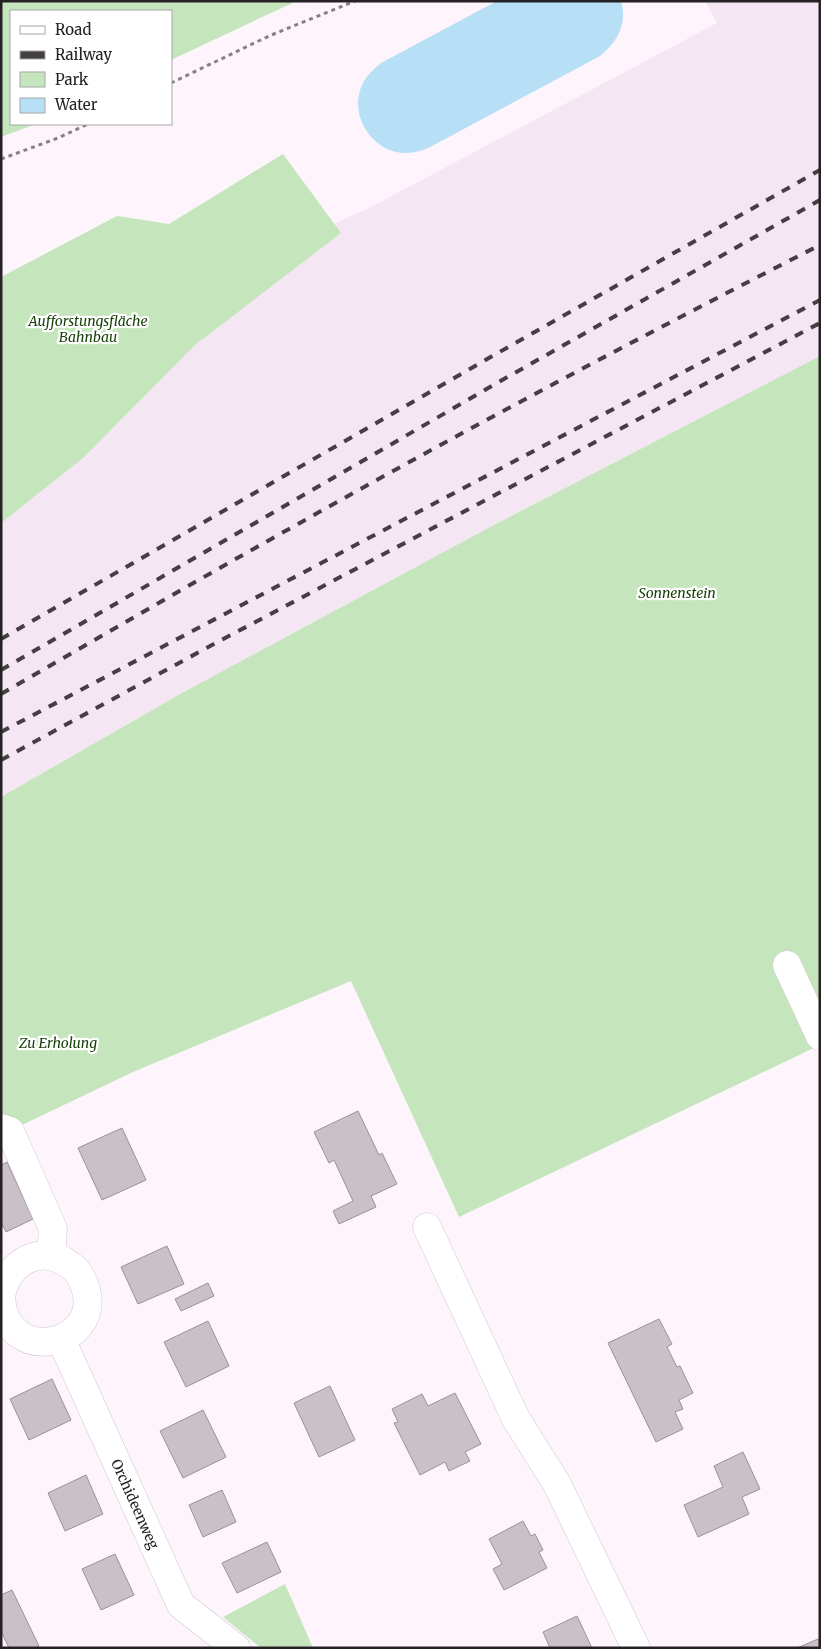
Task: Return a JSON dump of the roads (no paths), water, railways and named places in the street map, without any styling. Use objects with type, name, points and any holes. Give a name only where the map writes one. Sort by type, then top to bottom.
[{"type":"street","points":[[787,965],[820,1036]]},
{"type":"street","points":[[1,1128],[10,1131],[53,1229],[51,1256]]},
{"type":"street","points":[[427,1226],[516,1419],[557,1484],[636,1648]]},
{"type":"street","points":[[37,1256],[51,1256],[64,1260],[76,1269],[84,1280],[87,1308],[82,1321],[73,1332],[61,1340],[47,1343],[32,1341],[19,1335],[9,1324],[2,1311],[1,1297],[4,1283],[12,1270],[23,1261],[37,1256]]},
{"type":"street","name":"Orchideenweg","points":[[61,1340],[181,1605],[236,1648]]},
{"type":"water","points":[[497,1],[621,1],[623,9],[622,25],[616,39],[600,56],[429,147],[406,153],[394,151],[373,139],[366,130],[358,107],[363,83],[369,75],[381,63]]},
{"type":"railway","points":[[1,639],[820,170]]},
{"type":"railway","points":[[1,670],[504,379],[820,200]]},
{"type":"railway","points":[[1,694],[427,452],[623,347],[820,245]]},
{"type":"railway","points":[[1,732],[820,300]]},
{"type":"railway","points":[[1,760],[212,645],[820,323]]},
{"type":"park label","name":"Aufforstungsfläche Bahnbau","points":[[88,330]]},
{"type":"park label","name":"Sonnenstein","points":[[677,593]]},
{"type":"park label","name":"Zu Erholung","points":[[58,1043]]}]
